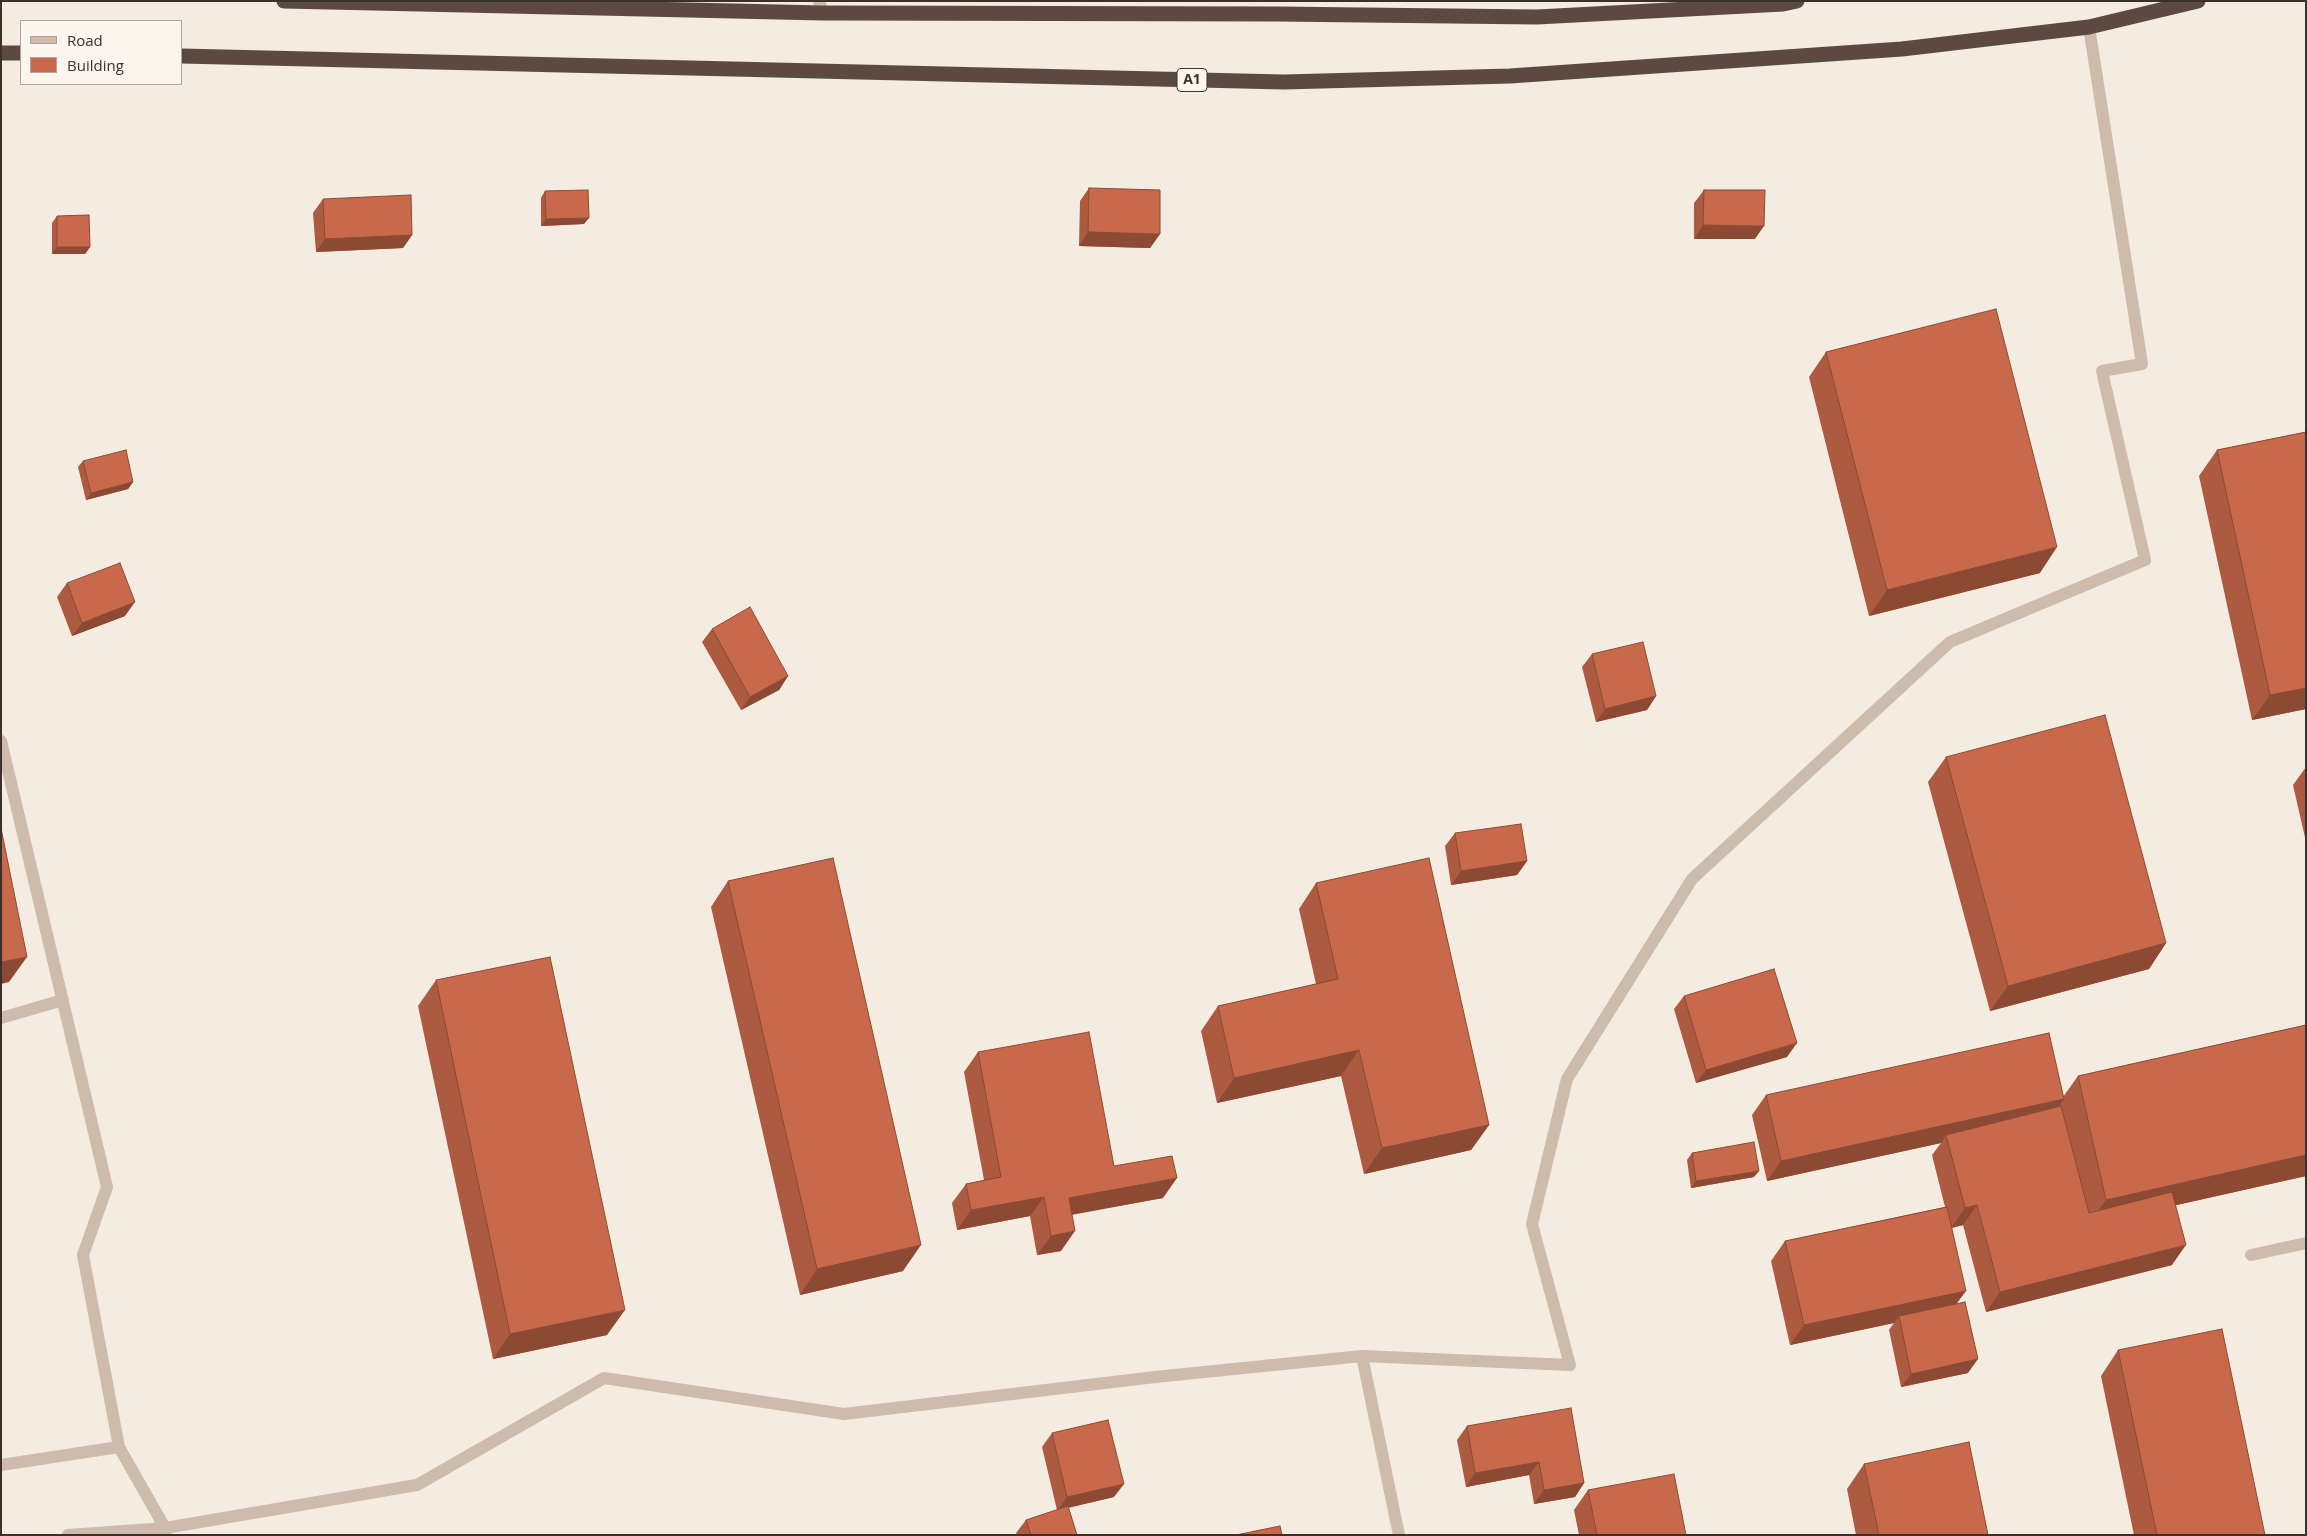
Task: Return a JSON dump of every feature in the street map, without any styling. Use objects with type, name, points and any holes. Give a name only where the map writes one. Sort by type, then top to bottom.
[{"type":"highway","points":[[284,1],[1537,17],[1783,4],[1797,1]]},
{"type":"highway","name":"A1","points":[[182,56],[1284,82],[1510,76],[1902,49],[2089,27],[2198,1]]},
{"type":"highway","points":[[1,54],[20,53]]},
{"type":"lane","points":[[68,1535],[166,1531],[417,1485],[604,1378],[844,1414],[1155,1377],[1362,1356],[1570,1365],[1532,1224],[1567,1079],[1692,879],[1950,642],[2145,560],[2102,371],[2142,364],[2089,27]]},
{"type":"lane","points":[[1,741],[107,1187],[83,1255],[119,1446],[166,1531]]},
{"type":"lane","points":[[1,1018],[63,1000]]},
{"type":"lane","points":[[2251,1255],[2306,1243]]},
{"type":"lane","points":[[1362,1356],[1399,1535]]},
{"type":"lane","points":[[1,1465],[119,1446]]},
{"type":"building","points":[[1089,188],[1160,190],[1160,234],[1088,232]]},
{"type":"building","points":[[588,190],[589,218],[546,219],[545,191]]},
{"type":"building","points":[[1704,190],[1765,190],[1764,226],[1703,225]]},
{"type":"building","points":[[411,195],[412,235],[325,239],[323,199]]},
{"type":"building","points":[[89,215],[90,247],[57,247],[57,216]]},
{"type":"building","points":[[1996,309],[2057,547],[1887,590],[1826,352]]},
{"type":"building","points":[[2306,432],[2306,688],[2270,695],[2217,450]]},
{"type":"building","points":[[126,450],[133,482],[91,493],[83,461]]},
{"type":"building","points":[[120,563],[135,602],[82,623],[67,583]]},
{"type":"building","points":[[750,607],[788,676],[750,697],[712,629]]},
{"type":"building","points":[[1643,642],[1656,696],[1605,709],[1592,654]]},
{"type":"building","points":[[2105,715],[2166,943],[2008,986],[1946,757]]},
{"type":"building","points":[[1521,824],[1527,861],[1461,871],[1455,833]]},
{"type":"building","points":[[1,828],[27,957],[1,962]]},
{"type":"building","points":[[833,858],[921,1245],[817,1269],[728,881]]},
{"type":"building","points":[[1429,858],[1489,1125],[1382,1148],[1359,1050],[1234,1078],[1218,1006],[1338,979],[1316,883]]},
{"type":"building","points":[[550,957],[625,1310],[510,1334],[436,980]]},
{"type":"building","points":[[1774,969],[1797,1043],[1706,1070],[1684,996]]},
{"type":"building","points":[[2306,1025],[2306,1155],[2106,1200],[2078,1076]]},
{"type":"building","points":[[1089,1032],[1114,1166],[1172,1156],[1177,1178],[1069,1198],[1075,1231],[1051,1236],[1044,1197],[971,1210],[966,1184],[1001,1177],[978,1052]]},
{"type":"building","points":[[2049,1033],[2064,1099],[1781,1161],[1766,1095]]},
{"type":"building","points":[[2061,1106],[2089,1213],[2172,1192],[2186,1245],[2000,1292],[1977,1205],[1965,1208],[1946,1135]]},
{"type":"building","points":[[1754,1142],[1759,1171],[1696,1181],[1692,1153]]},
{"type":"building","points":[[1947,1207],[1966,1291],[1804,1325],[1785,1241]]},
{"type":"building","points":[[1965,1302],[1978,1359],[1911,1374],[1899,1316]]},
{"type":"building","points":[[2222,1329],[2265,1535],[2157,1535],[2118,1350]]},
{"type":"building","points":[[1571,1408],[1584,1483],[1544,1490],[1539,1462],[1475,1473],[1467,1426]]},
{"type":"building","points":[[1108,1420],[1124,1484],[1067,1497],[1052,1433]]},
{"type":"building","points":[[1969,1442],[1988,1535],[1879,1535],[1864,1464]]},
{"type":"building","points":[[1674,1474],[1686,1535],[1597,1535],[1588,1490]]},
{"type":"building","points":[[1068,1506],[1077,1535],[1031,1535],[1026,1520]]},
{"type":"building","points":[[1280,1526],[1282,1535],[1236,1535]]}]
